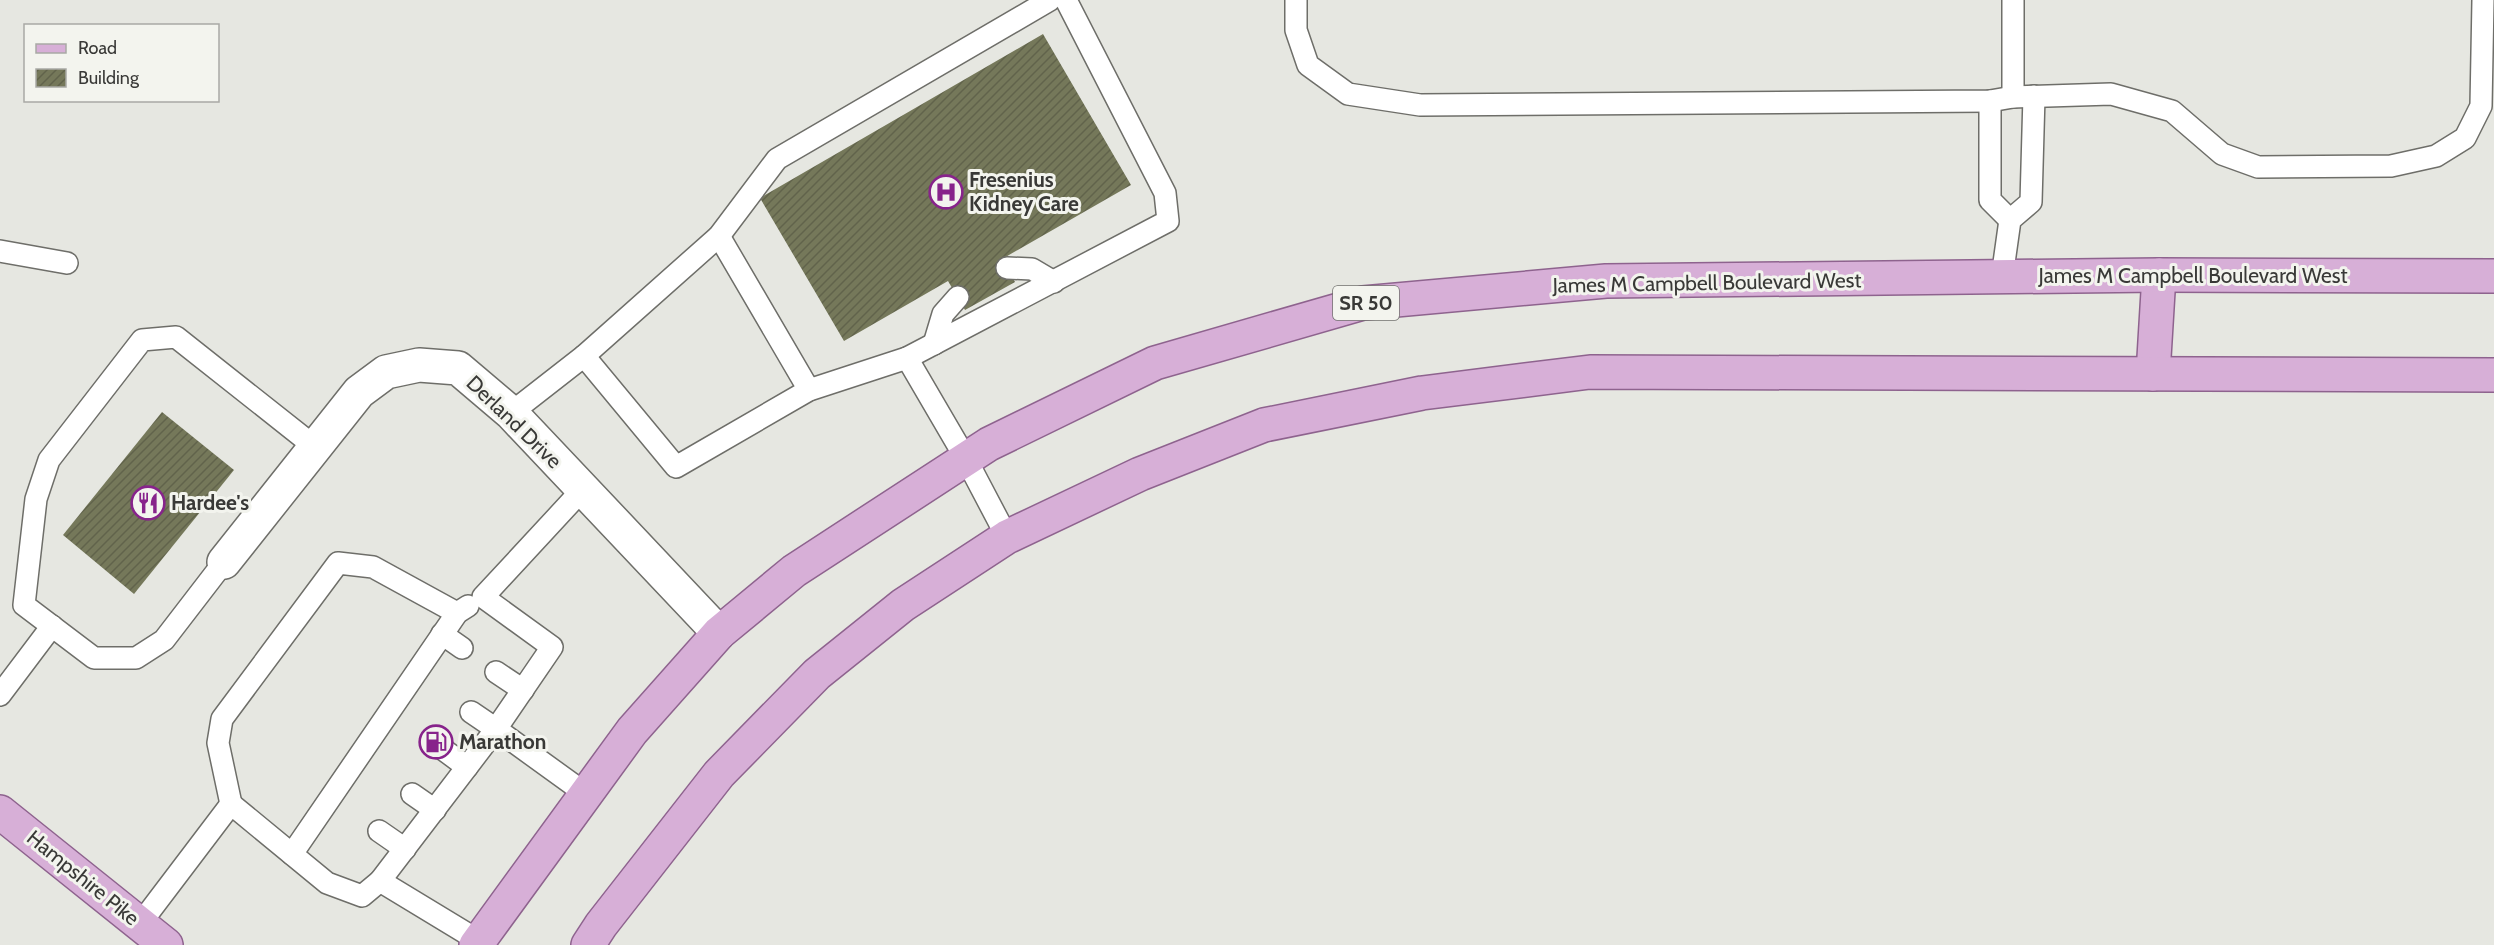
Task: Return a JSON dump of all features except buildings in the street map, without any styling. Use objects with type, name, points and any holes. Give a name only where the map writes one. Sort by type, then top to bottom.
[{"type":"main road","name":"James M Campbell Boulevard West","points":[[478,943],[632,731],[719,633],[794,571],[989,444],[1155,363],[1363,303],[1606,281],[2159,275],[2494,276]]},
{"type":"main road","points":[[2153,374],[2159,275]]},
{"type":"main road","points":[[588,945],[601,925],[719,774],[817,675],[903,605],[1007,537],[1140,474],[1264,425],[1422,393],[1590,372],[2494,375]]},
{"type":"main road","name":"Hampshire Pike","points":[[0,812],[166,945]]},
{"type":"street","name":"Derland Drive","points":[[224,562],[359,392],[386,372],[419,365],[458,368],[511,413],[719,633]]},
{"type":"lane","points":[[511,413],[584,356],[719,236],[777,159],[1050,0]]},
{"type":"lane","points":[[584,356],[676,467],[809,390],[907,358],[1168,221],[1165,193],[1066,0]]},
{"type":"lane","points":[[1296,0],[1296,30],[1308,64],[1348,94],[1420,105],[1990,101],[2024,96],[2111,94],[2172,111],[2222,154],[2258,167],[2391,166],[2436,156],[2465,138],[2481,106],[2483,0]]},
{"type":"lane","points":[[2002,277],[2010,220],[2031,202],[2024,96],[2013,0]]},
{"type":"lane","points":[[1990,101],[1990,200],[2010,220]]},
{"type":"lane","points":[[719,236],[809,390]]},
{"type":"lane","points":[[0,251],[67,263]]},
{"type":"lane","points":[[1007,268],[1032,269],[1054,282]]},
{"type":"lane","points":[[934,344],[943,314],[958,297]]},
{"type":"lane","points":[[224,562],[164,640],[136,658],[94,658],[24,604],[36,499],[49,460],[142,340],[176,337],[315,447]]},
{"type":"lane","points":[[907,358],[966,459],[1007,537]]},
{"type":"lane","points":[[292,854],[338,802],[397,718],[423,680],[442,634],[457,613],[483,597],[583,489]]},
{"type":"lane","points":[[457,613],[373,567],[348,562],[338,563],[222,719],[218,742],[231,804],[327,883],[362,896],[381,881],[496,729],[552,647],[483,597]]},
{"type":"lane","points":[[0,695],[52,626]]},
{"type":"lane","points":[[442,634],[462,648]]},
{"type":"lane","points":[[496,672],[523,690]]},
{"type":"lane","points":[[471,712],[586,794]]},
{"type":"lane","points":[[444,750],[467,767]]},
{"type":"lane","points":[[412,794],[435,810]]},
{"type":"lane","points":[[140,924],[231,804]]},
{"type":"lane","points":[[380,831],[405,849]]},
{"type":"lane","points":[[381,881],[478,943]]},
{"type":"place","name":"Fresenius Kidney Care","points":[[946,192]]},
{"type":"place","name":"Hardee's","points":[[148,503]]},
{"type":"place","name":"Marathon","points":[[436,742]]}]
